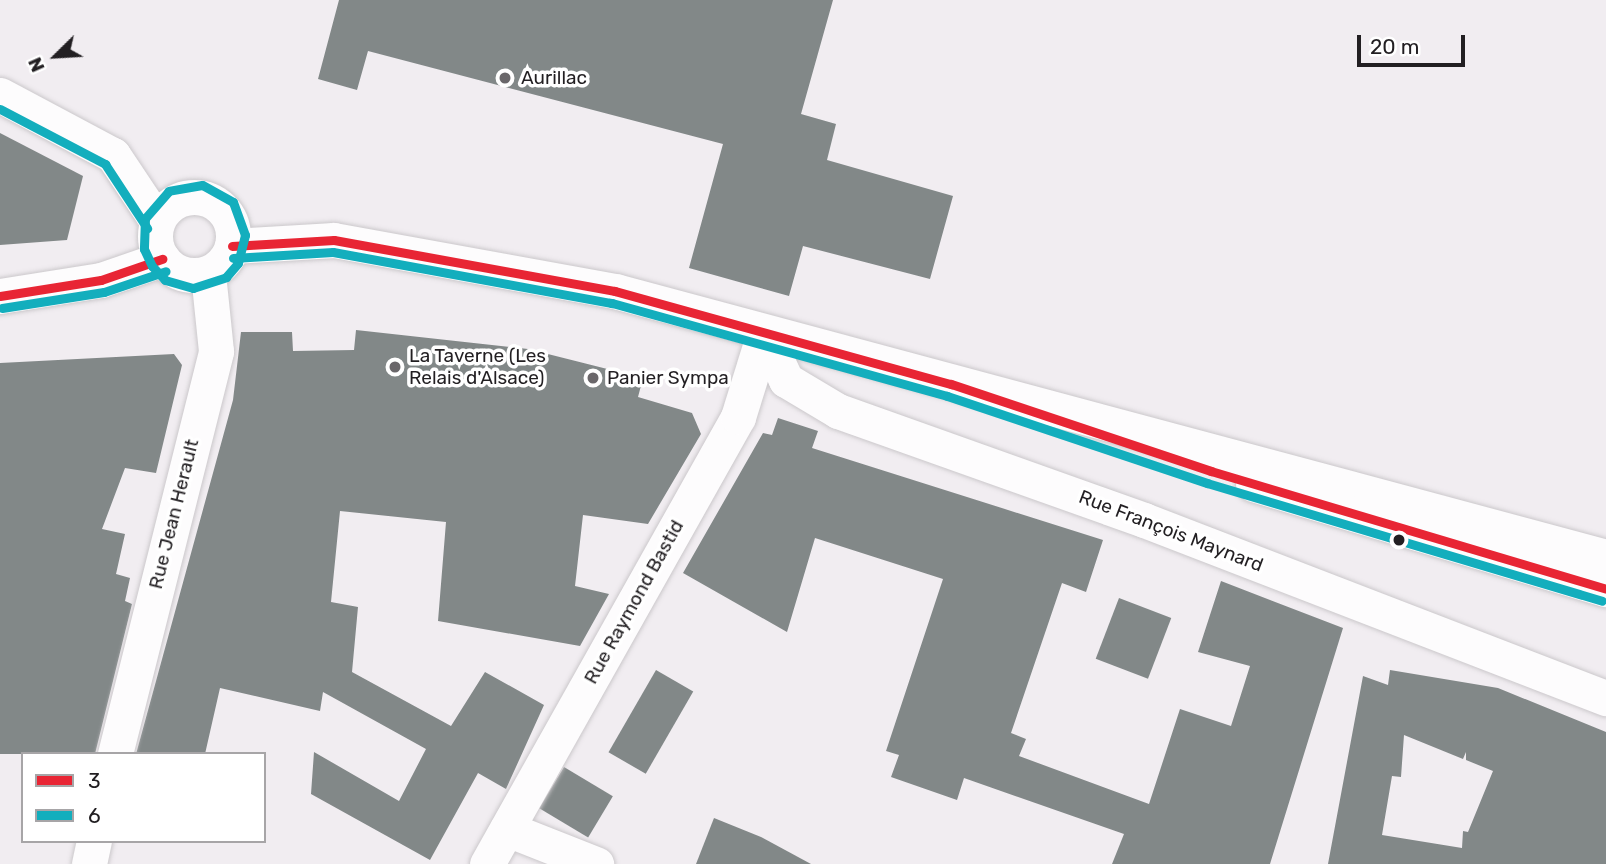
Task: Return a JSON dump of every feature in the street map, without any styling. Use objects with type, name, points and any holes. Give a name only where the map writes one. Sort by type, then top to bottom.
[{"type":"street","points":[[0,95],[113,155],[157,221],[162,259],[183,274],[208,273],[232,246],[334,240],[615,291],[951,384],[1606,557]]},
{"type":"street","points":[[157,221],[175,202],[200,197],[223,209],[232,246]]},
{"type":"street","points":[[0,296],[102,280],[162,259]]},
{"type":"street","name":"Rue Jean Herault","points":[[116,752],[216,351],[208,273]]},
{"type":"street","name":"Rue François Maynard","points":[[764,333],[786,380],[838,411],[1144,520],[1606,698]]},
{"type":"street","name":"Rue Raymond Bastid","points":[[487,864],[738,417],[764,333]]},
{"type":"street","points":[[951,384],[1210,471],[1606,589]]},
{"type":"street","points":[[507,829],[596,864]]},
{"type":"street","points":[[89,864],[94,843]]},
{"type":"building","points":[[339,0],[833,0],[801,114],[836,124],[827,160],[953,196],[930,279],[803,246],[789,296],[689,268],[723,144],[368,51],[357,90],[318,79]]},
{"type":"building","points":[[0,133],[83,176],[67,240],[0,245]]},
{"type":"building","points":[[356,330],[528,349],[643,378],[638,397],[692,413],[701,434],[648,524],[583,515],[575,586],[609,594],[580,646],[438,621],[446,522],[340,511],[331,602],[358,607],[352,672],[451,726],[485,672],[544,705],[506,789],[478,773],[430,860],[311,794],[314,752],[399,801],[426,749],[323,692],[320,711],[220,688],[205,752],[137,752],[233,400],[241,332],[292,332],[293,351],[354,350]]},
{"type":"building","points":[[174,354],[182,365],[156,473],[125,468],[102,529],[125,534],[116,574],[130,578],[125,601],[132,604],[95,752],[0,754],[0,363]]},
{"type":"building","points":[[778,418],[818,431],[812,448],[1103,540],[1086,592],[1062,583],[1011,733],[1026,739],[1019,756],[1149,804],[1180,709],[1231,726],[1250,666],[1198,652],[1221,581],[1343,628],[1270,864],[1112,864],[1124,834],[964,778],[957,800],[891,777],[899,755],[886,751],[943,579],[815,538],[787,632],[683,573],[763,433],[772,435]]},
{"type":"building","points":[[1119,598],[1171,618],[1148,679],[1096,659]]},
{"type":"building","points":[[656,670],[693,692],[646,774],[608,752]]},
{"type":"building","points":[[1390,670],[1498,688],[1606,732],[1606,864],[1328,864],[1363,676],[1388,685]],"holes":[[[1404,735],[1463,759],[1466,752],[1466,760],[1493,771],[1468,832],[1463,831],[1462,848],[1382,835],[1392,776],[1401,777]]]},
{"type":"building","points":[[564,767],[613,796],[588,838],[539,808]]},
{"type":"building","points":[[714,818],[761,837],[811,864],[696,864]]},
{"type":"transit line","name":"6","points":[[0,109],[105,164],[147,228]]},
{"type":"transit line","name":"6","points":[[168,192],[145,218],[144,249],[152,266],[165,280],[193,288],[226,277],[238,263],[245,235],[233,202],[202,185],[169,191]]},
{"type":"transit line","name":"3","points":[[232,246],[334,240],[615,291],[951,384],[1211,471],[1606,589]]},
{"type":"transit line","name":"6","points":[[233,258],[333,252],[612,303],[947,396],[1207,483],[1602,601]]},
{"type":"transit line","name":"3","points":[[0,296],[101,280],[162,259]]},
{"type":"transit line","name":"6","points":[[2,308],[104,292],[166,271]]},
{"type":"place","name":"Aurillac","points":[[505,78]]},
{"type":"place","name":"La Taverne (Les Relais d'Alsace)","points":[[395,367]]},
{"type":"place","name":"Panier Sympa","points":[[593,378]]}]
